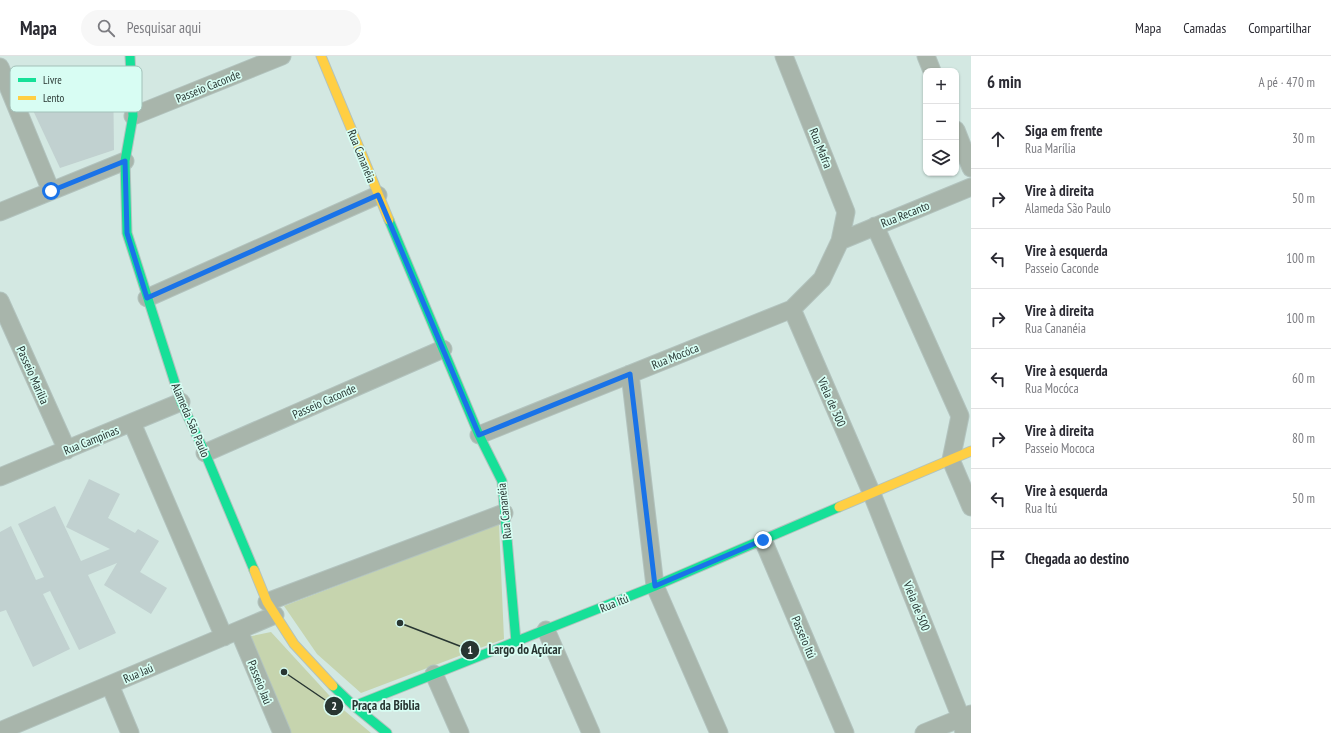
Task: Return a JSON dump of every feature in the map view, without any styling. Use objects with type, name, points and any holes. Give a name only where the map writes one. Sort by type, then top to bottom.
[{"type":"street","name":"Alameda São Paulo","points":[[130,56],[130,66]]},
{"type":"street","name":"Passeio Caconde","points":[[133,116],[282,56]]},
{"type":"street","name":"Rua Cananéia","points":[[321,56],[479,435],[502,481],[516,642]]},
{"type":"street","name":"Rua Mafra","points":[[784,56],[846,212],[840,241]]},
{"type":"street","points":[[926,56],[931,68]]},
{"type":"street","points":[[0,67],[10,91]]},
{"type":"street","points":[[19,112],[51,191]]},
{"type":"street","name":"Alameda São Paulo","points":[[133,112],[125,161],[127,233],[182,402],[271,609],[294,644],[326,680],[354,706],[387,733]]},
{"type":"street","points":[[959,138],[971,168]]},
{"type":"street","points":[[0,212],[125,161]]},
{"type":"street","name":"Rua Recanto","points":[[840,241],[971,186]]},
{"type":"street","points":[[147,298],[378,195]]},
{"type":"street","points":[[875,226],[960,416],[951,460],[971,507]]},
{"type":"street","name":"Rua Mocóca","points":[[479,435],[792,309],[822,279],[840,241]]},
{"type":"street","name":"Passeio Marília","points":[[0,300],[67,450]]},
{"type":"street","name":"Viela de 300","points":[[792,309],[872,494]]},
{"type":"street","name":"Passeio Caconde","points":[[205,453],[443,349]]},
{"type":"street","points":[[630,374],[655,586],[719,733]]},
{"type":"street","name":"Rua Campinas","points":[[0,477],[182,402]]},
{"type":"street","name":"Passeio Jaú","points":[[132,423],[232,634],[282,733]]},
{"type":"street","name":"Rua Itú","points":[[354,706],[655,586],[971,451]]},
{"type":"street","name":"Viela de 500","points":[[872,494],[966,722]]},
{"type":"street","name":"Rua Jaú","points":[[0,730],[232,634],[271,609],[504,513]]},
{"type":"street","name":"Passeio Itú","points":[[763,540],[845,733]]},
{"type":"street","points":[[546,630],[591,733]]},
{"type":"street","points":[[434,674],[460,733]]},
{"type":"street","points":[[110,685],[130,733]]},
{"type":"street","points":[[924,733],[966,722]]},
{"type":"green space","points":[[499,524],[504,639],[361,693],[317,654],[284,606]]},
{"type":"green space","points":[[271,632],[339,706],[371,733],[287,733],[247,637]]},
{"type":"building","points":[[34,112],[114,112],[114,150],[60,168]]},
{"type":"building","points":[[89,479],[120,494],[108,518],[135,533],[138,529],[159,541],[140,572],[167,588],[151,614],[104,585],[117,563],[88,575],[116,633],[79,650],[50,591],[43,594],[70,649],[33,667],[6,610],[0,612],[0,532],[11,526],[36,580],[44,577],[18,524],[55,506],[81,561],[110,549],[66,527]]},
{"type":"traffic: fast","points":[[130,56],[130,66]]},
{"type":"traffic: fast","points":[[133,112],[125,161],[127,233],[181,402],[205,453],[254,570]]},
{"type":"traffic: fast","points":[[389,220],[479,435],[502,481],[516,642]]},
{"type":"traffic: fast","points":[[354,706],[655,586],[839,507]]},
{"type":"traffic: fast","points":[[333,686],[354,706],[387,733]]},
{"type":"traffic: slow","points":[[321,56],[389,220]]},
{"type":"traffic: slow","points":[[839,507],[971,451]]},
{"type":"traffic: slow","points":[[254,570],[267,602],[294,644],[333,686]]},
{"type":"place","name":"Largo do Açúcar","points":[[400,623]]},
{"type":"place","name":"Praça da Bíblia","points":[[284,672]]},
{"type":"route","points":[[51,191],[125,161],[127,233],[147,298],[378,195],[479,435],[630,374],[655,586],[763,540]]}]
